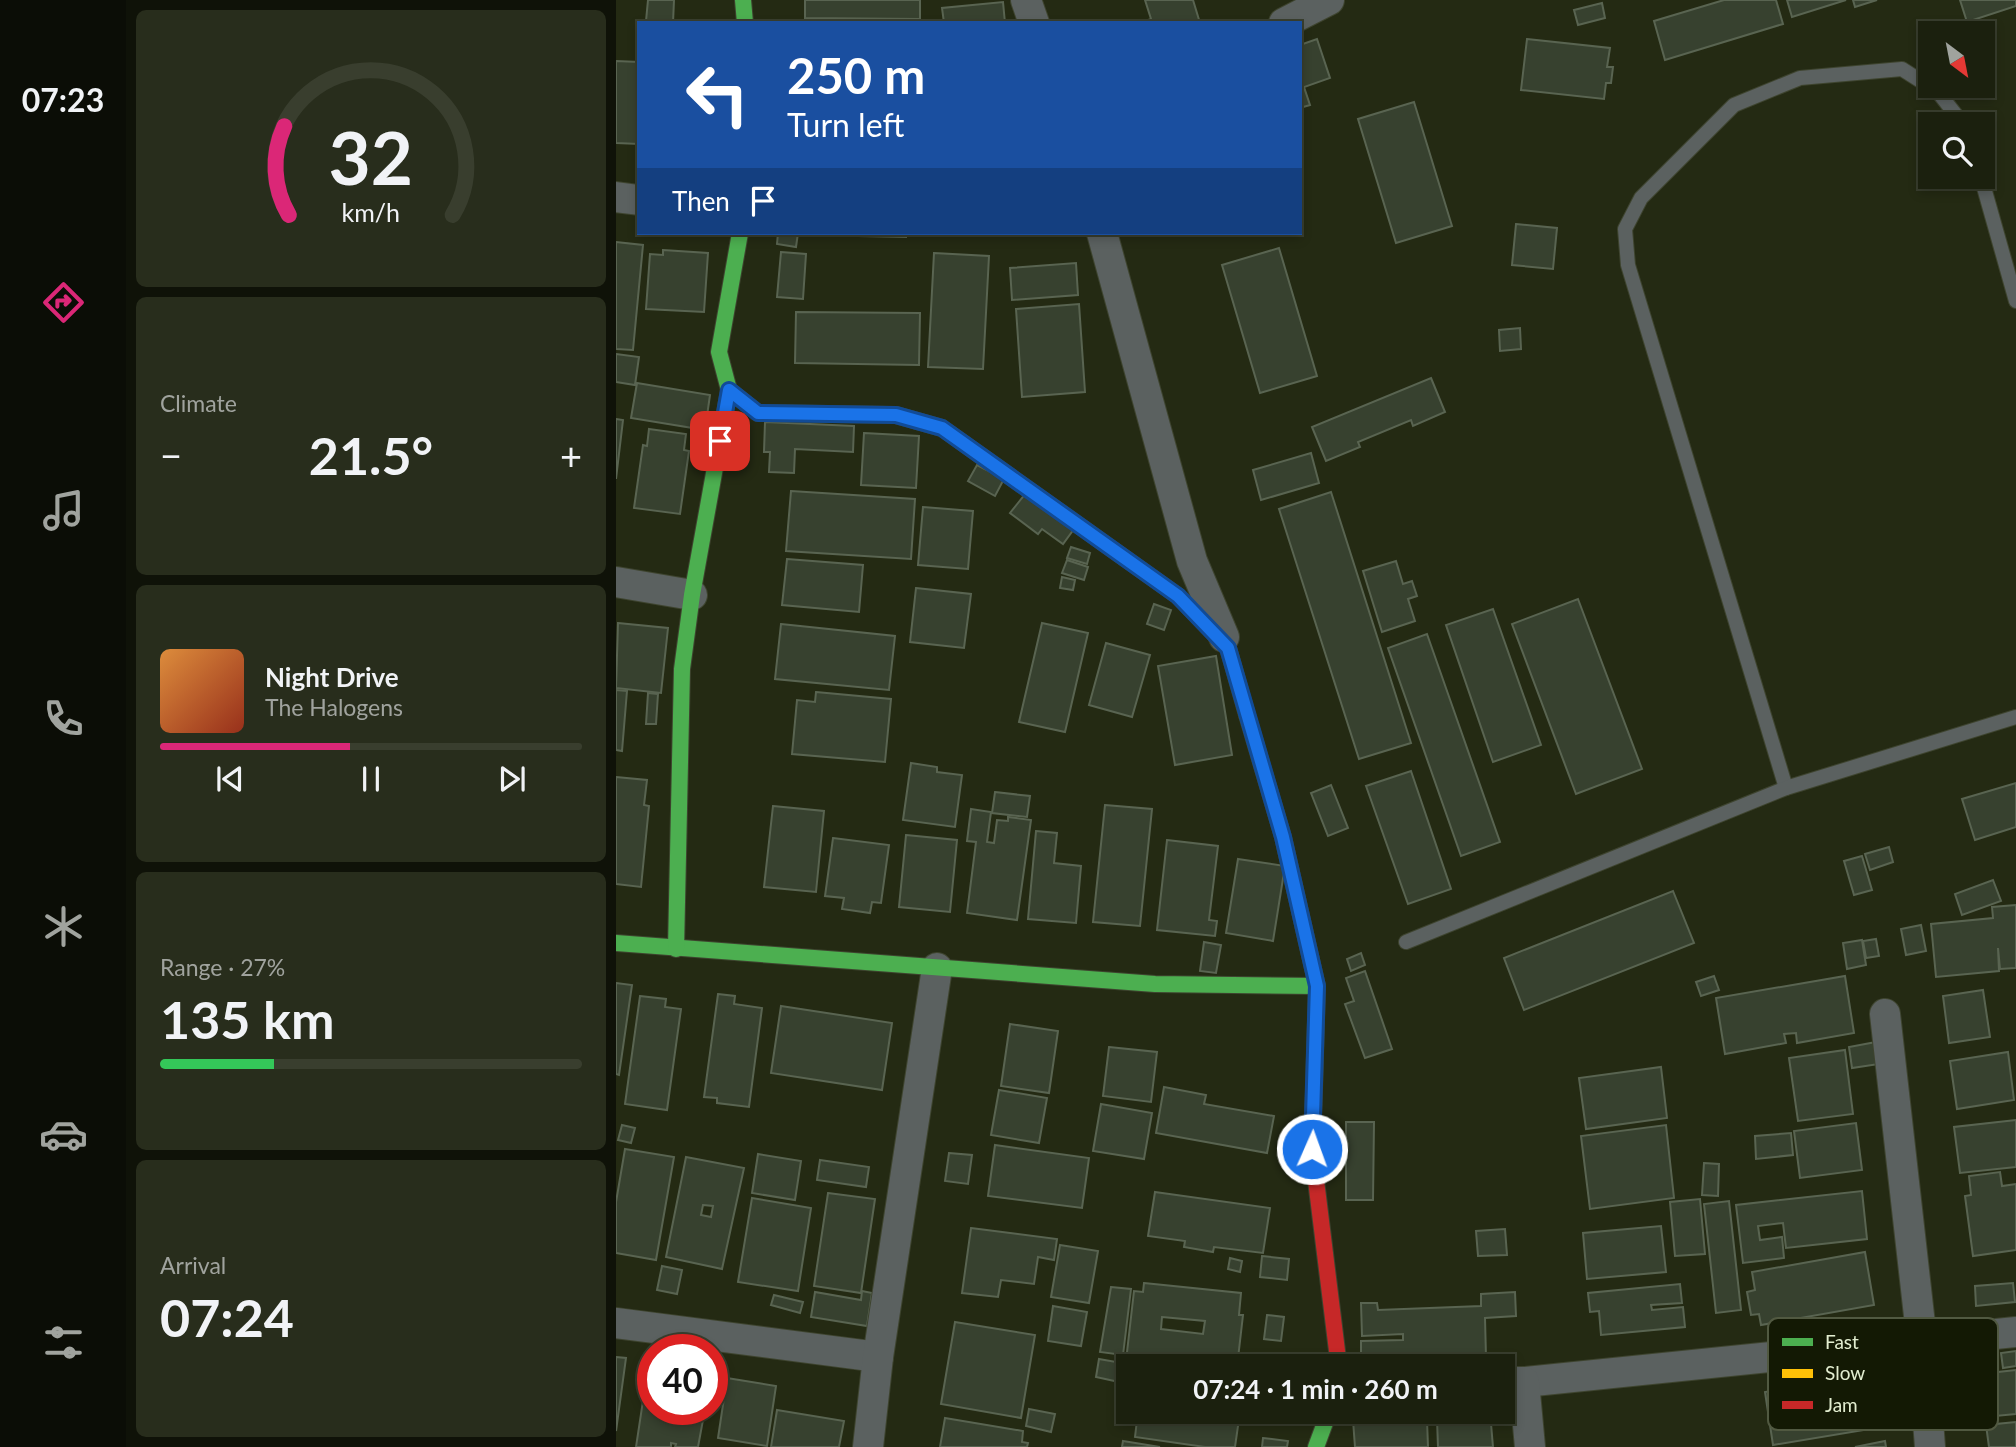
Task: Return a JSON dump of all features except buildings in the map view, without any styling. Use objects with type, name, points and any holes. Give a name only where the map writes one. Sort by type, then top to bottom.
[{"type":"street","points":[[743,0],[745,21]]},
{"type":"street","points":[[1026,0],[1033,21]]},
{"type":"street","points":[[1288,21],[1329,0]]},
{"type":"street","points":[[616,197],[637,200]]},
{"type":"street","points":[[676,949],[682,669],[692,595],[729,390],[719,352],[740,235]]},
{"type":"street","points":[[1103,235],[1192,561],[1228,648],[1283,837],[1317,986],[1312,1149],[1337,1354]]},
{"type":"street","points":[[729,390],[758,413],[896,415],[942,428],[1178,596],[1228,648]]},
{"type":"street","points":[[616,582],[692,595]]},
{"type":"street","points":[[616,943],[1155,984],[1317,986]]},
{"type":"street","points":[[868,1447],[878,1357],[937,968]]},
{"type":"street","points":[[1885,1014],[1919,1318]]},
{"type":"street","points":[[616,1323],[878,1357]]},
{"type":"street","points":[[1998,1334],[2016,1332]]},
{"type":"street","points":[[1515,1382],[1768,1357]]},
{"type":"street","points":[[1515,1386],[1530,1447]]},
{"type":"street","points":[[1316,1447],[1325,1424]]},
{"type":"lane","points":[[1786,788],[1628,265],[1625,229],[1641,198],[1734,105],[1800,78],[1902,69],[1938,92],[1954,112]]},
{"type":"lane","points":[[1983,189],[2016,301]]},
{"type":"lane","points":[[1406,942],[1786,788],[2016,717]]},
{"type":"traffic: fast","points":[[743,0],[745,21]]},
{"type":"traffic: fast","points":[[740,235],[719,352],[729,390],[758,413],[896,415],[942,428],[1178,596],[1228,648],[1247,715]]},
{"type":"traffic: fast","points":[[676,949],[682,669],[692,595],[729,390]]},
{"type":"traffic: fast","points":[[616,943],[1155,984],[1317,986]]},
{"type":"traffic: fast","points":[[1316,1447],[1325,1424]]},
{"type":"traffic: slow","points":[[1247,715],[1283,837],[1317,986],[1314,1090]]},
{"type":"traffic: jam","points":[[1314,1090],[1312,1148],[1337,1354]]},
{"type":"route","points":[[720,441],[729,390],[758,413],[896,415],[942,428],[1178,596],[1228,648],[1283,837],[1317,986],[1312,1149]]}]
